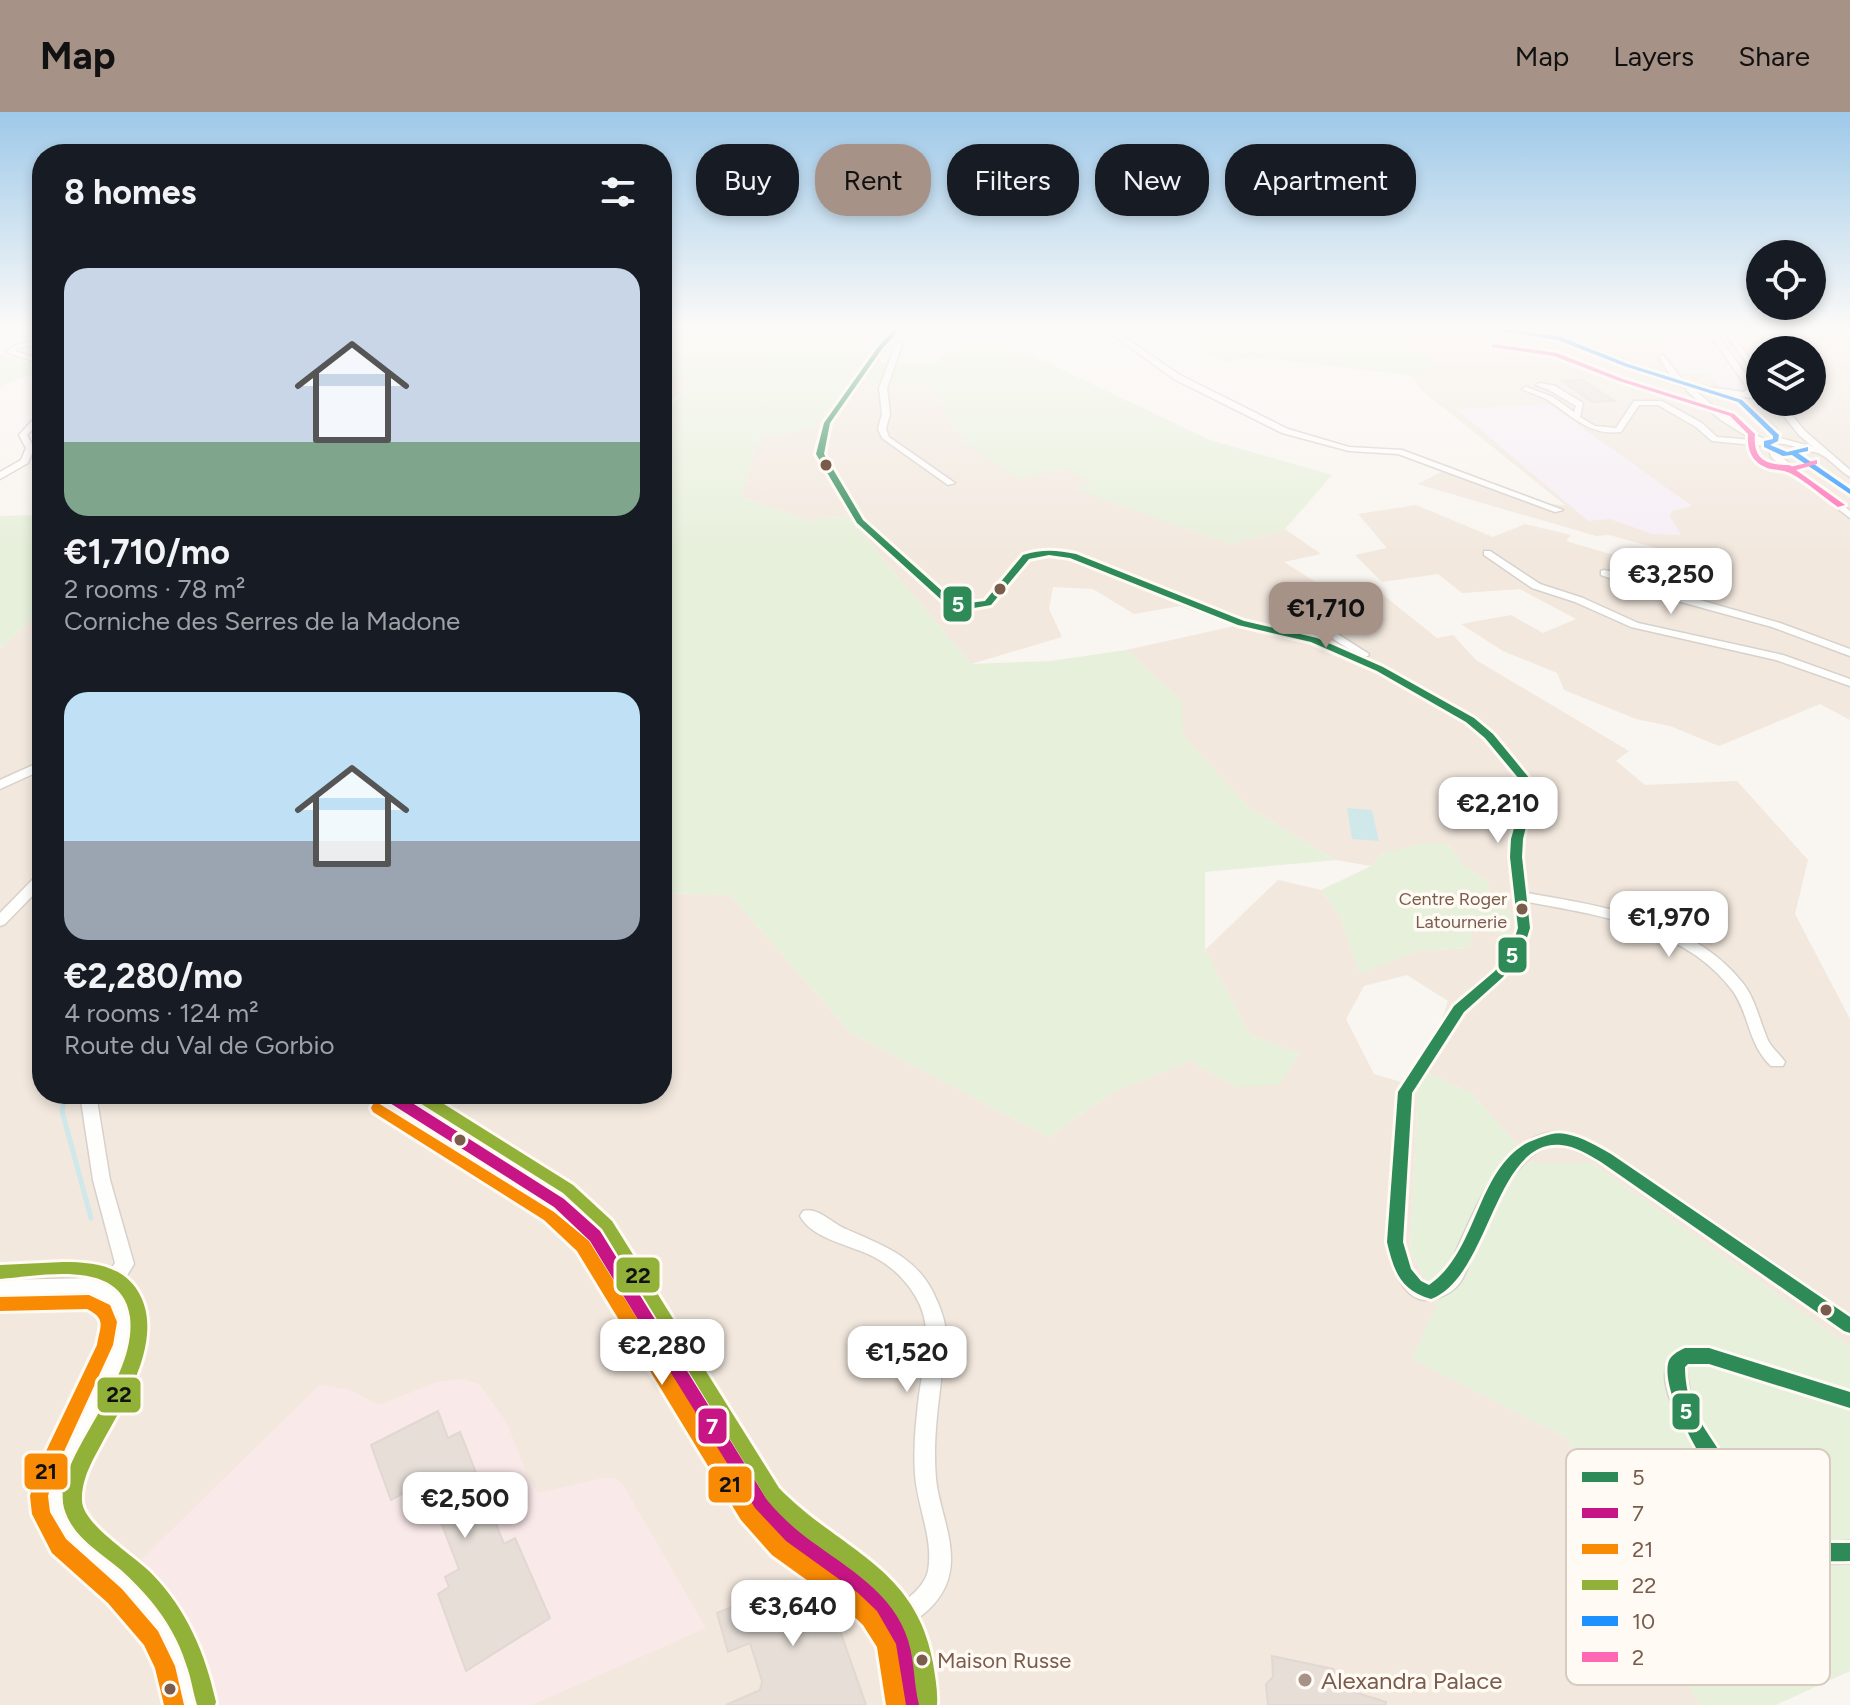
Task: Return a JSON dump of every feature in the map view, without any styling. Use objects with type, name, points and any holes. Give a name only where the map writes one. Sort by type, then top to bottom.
[{"type":"street","points":[[840,404],[827,423],[820,454],[860,521],[949,602],[968,606],[988,603],[1026,557],[1034,553],[1053,552],[1102,566],[1241,623],[1314,640],[1380,669],[1470,720],[1489,736],[1525,779],[1529,793],[1517,839],[1516,857],[1524,928],[1518,947],[1499,974],[1459,1009],[1405,1092],[1395,1242],[1399,1265],[1408,1280],[1421,1291],[1434,1293],[1444,1288],[1453,1278],[1488,1206],[1510,1170],[1525,1150],[1554,1139],[1571,1142],[1606,1158],[1850,1326]]},
{"type":"street","points":[[885,404],[882,429],[886,438],[951,483]]},
{"type":"street","points":[[1232,404],[1285,431],[1349,449],[1399,452],[1558,510]]},
{"type":"street","points":[[1558,404],[1589,427],[1614,431],[1621,427],[1636,404]]},
{"type":"street","points":[[1576,418],[1579,416],[1579,404]]},
{"type":"street","points":[[1658,404],[1699,425],[1715,439],[1770,444],[1800,451],[1820,450]]},
{"type":"street","points":[[1709,404],[1750,436],[1770,444],[1793,442]]},
{"type":"street","points":[[1744,404],[1774,431],[1770,444],[1775,456],[1850,515]]},
{"type":"street","points":[[1766,416],[1800,451],[1850,492]]},
{"type":"street","points":[[1788,416],[1820,450],[1850,474]]},
{"type":"street","points":[[0,476],[25,461],[30,448],[23,435],[32,426]]},
{"type":"street","points":[[1487,553],[1536,586],[1579,600],[1619,619],[1779,657],[1850,683]]},
{"type":"street","points":[[1642,581],[1604,573],[1667,595],[1776,625],[1850,653]]},
{"type":"street","points":[[1296,612],[1371,659],[1380,669]]},
{"type":"street","points":[[0,785],[32,770]]},
{"type":"street","points":[[0,921],[32,888]]},
{"type":"street","points":[[1521,896],[1615,914],[1699,953],[1721,968],[1740,989],[1766,1054],[1777,1062]]},
{"type":"street","points":[[89,1104],[92,1145],[108,1214],[125,1264],[108,1289]]},
{"type":"street","points":[[403,1104],[559,1203],[595,1236],[750,1490],[775,1523],[798,1543],[844,1573],[874,1599],[894,1622],[905,1659],[912,1705]]},
{"type":"street","points":[[809,1216],[824,1228],[871,1245],[890,1256],[918,1285],[930,1306],[937,1330],[924,1435],[927,1491],[938,1545],[939,1572],[932,1591],[919,1605],[894,1622]]},
{"type":"street","points":[[0,1288],[93,1286],[108,1289],[116,1295],[123,1310],[125,1339],[115,1368],[63,1471],[55,1496],[58,1516],[70,1534],[128,1585],[169,1635],[178,1653],[190,1705]]},
{"type":"street","points":[[1708,1449],[1683,1408],[1676,1384],[1676,1364],[1685,1356],[1709,1356],[1850,1400]]},
{"type":"street","points":[[1830,1554],[1850,1552]]},
{"type":"shaded area","points":[[832,404],[942,404],[1019,479],[1067,469],[1094,483],[1077,488],[1230,544],[1285,529],[1321,554],[1284,562],[1331,592],[1372,586],[1437,638],[1453,635],[1476,660],[1629,751],[1616,761],[1645,785],[1737,781],[1808,860],[1795,914],[1850,1019],[1850,1346],[1592,1163],[1534,1163],[1471,1093],[1425,1072],[1448,1001],[1407,975],[1364,986],[1346,1019],[1374,1074],[1418,1087],[1410,1251],[1438,1302],[1413,1359],[1569,1439],[1572,1449],[1566,1449],[1566,1685],[1688,1685],[1701,1705],[0,1705],[0,649],[32,619],[32,1104],[672,1104],[672,893],[730,895],[851,1033],[1049,1137],[1114,1091],[1191,1061],[1236,1087],[1300,1054],[1250,1035],[1205,950],[1278,880],[1321,890],[1340,917],[1360,973],[1416,951],[1468,948],[1473,929],[1490,906],[1488,883],[1463,864],[1447,843],[1384,852],[1371,866],[1336,860],[1249,808],[1182,735],[1182,701],[1126,650],[1235,626],[1180,606],[1134,614],[1093,589],[1053,587],[1049,609],[1062,637],[971,664],[846,515],[810,521],[741,497],[759,437],[813,428]]},
{"type":"shaded area","points":[[1439,404],[1746,404],[1746,416],[1826,416],[1826,404],[1850,404],[1850,720],[1820,704],[1719,746],[1670,726],[1636,719],[1564,690],[1557,673],[1503,651],[1461,624],[1511,615],[1543,633],[1576,619],[1520,589],[1462,593],[1438,574],[1382,582],[1355,555],[1387,548],[1358,514],[1416,505],[1493,537],[1525,524],[1571,535],[1566,541],[1648,565],[1671,552],[1609,535],[1596,536],[1417,484],[1447,469],[1549,504],[1565,505]]},
{"type":"shaded area","points":[[1549,404],[1692,506],[1672,511],[1670,516],[1681,535],[1652,534],[1610,519],[1588,521],[1456,409]]},
{"type":"shaded area","points":[[672,420],[682,423],[672,432]]},
{"type":"shaded area","points":[[462,1379],[479,1384],[507,1423],[527,1475],[538,1493],[603,1478],[614,1478],[622,1483],[706,1628],[532,1705],[213,1705],[194,1630],[142,1559],[319,1385],[350,1390],[379,1405],[437,1382]]},
{"type":"green space","points":[[832,404],[813,428],[759,437],[741,497],[810,521],[846,515],[971,664],[1051,661],[1126,650],[1182,701],[1183,735],[1249,808],[1336,860],[1205,872],[1205,950],[1250,1035],[1300,1054],[1279,1085],[1236,1087],[1191,1061],[1114,1091],[1049,1137],[851,1033],[730,895],[672,893],[672,431],[681,423],[672,420],[672,405]]},
{"type":"green space","points":[[942,404],[1135,404],[1210,440],[1332,475],[1285,529],[1230,544],[1075,489],[1093,483],[1067,469],[1019,479],[968,445]]},
{"type":"green space","points":[[32,515],[32,619],[0,649],[0,516]]},
{"type":"green space","points":[[1427,843],[1447,843],[1463,864],[1488,883],[1490,906],[1512,910],[1508,936],[1473,929],[1469,948],[1416,951],[1360,974],[1340,917],[1321,890],[1371,866],[1384,852]]},
{"type":"green space","points":[[1425,1072],[1471,1093],[1534,1163],[1592,1163],[1850,1346],[1850,1671],[1830,1680],[1830,1449],[1572,1449],[1569,1439],[1412,1359],[1438,1302],[1410,1251],[1418,1087]]},
{"type":"green space","points":[[1688,1685],[1820,1685],[1776,1705],[1701,1705]]},
{"type":"water","points":[[1347,808],[1372,810],[1379,841],[1352,839]]},
{"type":"building","points":[[438,1411],[448,1438],[460,1432],[504,1544],[515,1538],[550,1618],[466,1671],[438,1594],[449,1587],[445,1577],[459,1569],[425,1481],[391,1500],[371,1445]]},
{"type":"building","points":[[789,1583],[809,1583],[820,1589],[831,1605],[866,1705],[726,1705],[760,1690],[762,1681],[750,1643],[728,1652],[717,1613]]},
{"type":"building","name":"Alexandra Palace","points":[[1272,1656],[1333,1669],[1341,1683],[1354,1692],[1386,1702],[1386,1705],[1268,1705],[1266,1684],[1273,1677]]},
{"type":"waterway","points":[[63,1104],[62,1111],[91,1218]]},
{"type":"transit line","name":"5","points":[[840,404],[827,423],[820,454],[860,521],[949,602],[968,606],[988,603],[1026,557],[1049,552],[1073,556],[1241,623],[1314,640],[1380,669],[1470,720],[1489,736],[1525,779],[1529,793],[1517,839],[1516,857],[1524,928],[1518,947],[1499,974],[1459,1009],[1405,1092],[1395,1242],[1410,1280],[1422,1290],[1431,1292],[1448,1280],[1462,1261],[1498,1185],[1512,1163],[1531,1147],[1561,1139],[1606,1158],[1850,1326]]},
{"type":"transit line","name":"2","points":[[1698,404],[1732,415],[1752,434],[1751,446],[1761,462],[1782,469],[1814,462]]},
{"type":"transit line","name":"10","points":[[1744,404],[1776,435],[1776,440],[1766,442],[1766,446],[1786,454],[1805,449]]},
{"type":"transit line","name":"10","points":[[1795,454],[1850,492]]},
{"type":"transit line","name":"2","points":[[1786,467],[1841,505]]},
{"type":"transit line","name":"7","points":[[403,1104],[559,1203],[595,1236],[760,1504],[789,1535],[860,1586],[883,1607],[901,1639],[912,1705]]},
{"type":"transit line","name":"22","points":[[433,1104],[568,1189],[607,1225],[773,1494],[808,1527],[867,1570],[900,1604],[919,1643],[928,1703]]},
{"type":"transit line","name":"21","points":[[378,1108],[549,1216],[583,1246],[748,1514],[779,1548],[850,1599],[870,1618],[886,1644],[896,1705]]},
{"type":"transit line","name":"22","points":[[0,1272],[63,1268],[97,1271],[126,1287],[136,1304],[140,1330],[134,1358],[123,1387],[80,1467],[73,1489],[73,1507],[82,1524],[143,1578],[180,1625],[195,1661],[206,1702]]},
{"type":"transit line","name":"21","points":[[0,1304],[89,1302],[104,1310],[109,1322],[105,1345],[46,1470],[39,1496],[41,1514],[59,1546],[115,1596],[151,1638],[165,1666],[174,1705]]},
{"type":"transit line","name":"5","points":[[1708,1449],[1686,1412],[1679,1391],[1676,1364],[1685,1356],[1709,1356],[1850,1400]]},
{"type":"transit line","name":"5","points":[[1830,1553],[1850,1552]]},
{"type":"place","name":"Centre Roger Latournerie","points":[[1522,909]]},
{"type":"place","name":"Maison Russe","points":[[922,1660]]},
{"type":"place","name":"Alexandra Palace","points":[[1305,1680]]}]
